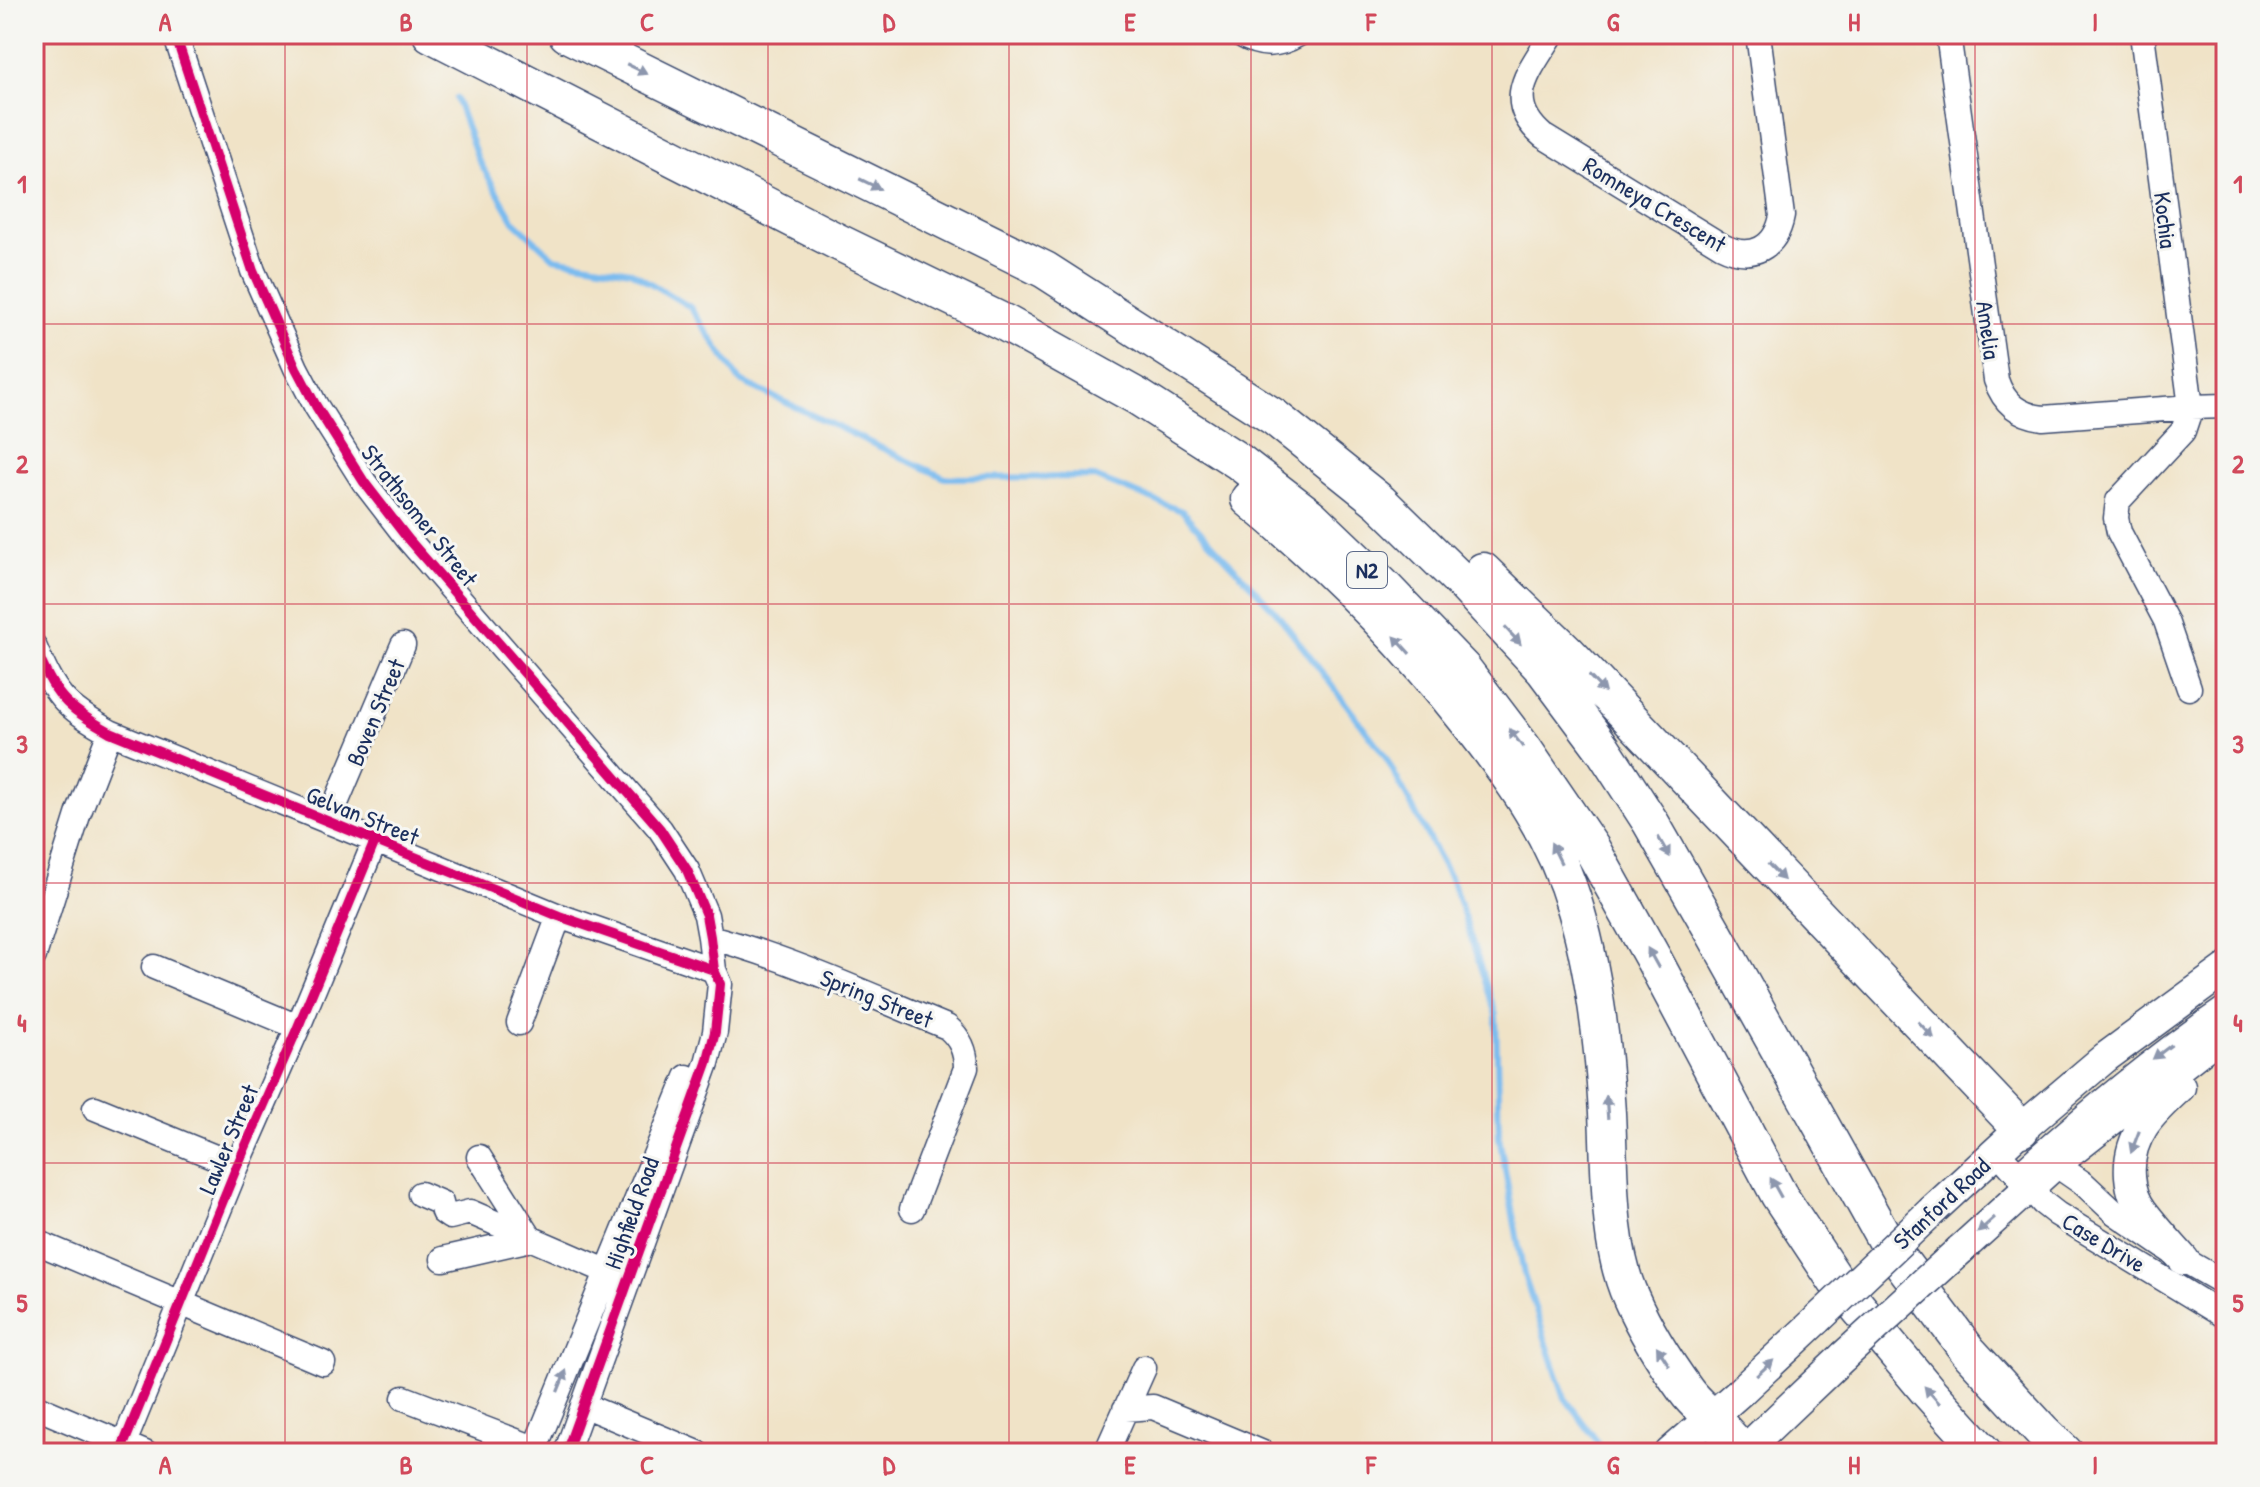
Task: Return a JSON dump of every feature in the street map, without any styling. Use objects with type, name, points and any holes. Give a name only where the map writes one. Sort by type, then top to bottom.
[{"type":"highway","name":"N2","points":[[431,34],[838,242],[1007,324],[1138,397],[1238,461],[1312,518],[1463,669],[1523,748],[1592,849],[1779,1195],[1836,1281],[1984,1453]]},
{"type":"highway","name":"N2","points":[[567,34],[1045,270],[1274,417],[1380,502],[1464,584],[1544,670],[1603,749],[1651,823],[1887,1243],[1968,1351],[2065,1453]]},
{"type":"highway","points":[[838,242],[1132,415],[1223,479],[1293,535],[1371,610],[1441,687],[1499,760],[1537,816],[1561,863],[1586,946],[1600,1033],[1617,1253],[1630,1296],[1657,1346],[1688,1393],[1731,1445]]},
{"type":"highway","points":[[1045,270],[1189,348],[1289,409],[1396,490],[1567,652],[2029,1149]]},
{"type":"main road","name":"Stanford Road","points":[[1670,1453],[1731,1445],[1844,1356],[1960,1250],[2024,1181],[2029,1149],[2106,1057],[2226,969]]},
{"type":"main road","name":"Stanford Road","points":[[1731,1445],[1818,1319],[1933,1210],[2226,1032]]},
{"type":"main road","points":[[2184,1260],[2137,1201],[2131,1184],[2131,1150],[2137,1133],[2159,1106],[2226,1045]]},
{"type":"street","name":"Strathsomer Street","points":[[175,34],[253,271],[316,406],[364,482],[408,539],[660,829],[687,870],[706,915],[714,979]]},
{"type":"street","points":[[1239,34],[1262,45],[1290,39]]},
{"type":"street","name":"Romneya Crescent","points":[[1552,34],[1523,84],[1520,96],[1529,123],[1543,136],[1722,246],[1745,253],[1762,249],[1775,238],[1782,216],[1758,34]]},
{"type":"street","name":"Amelia","points":[[1948,34],[1996,380],[2006,400],[2021,413],[2043,418],[2226,406]]},
{"type":"street","name":"Kochia","points":[[2142,34],[2191,407]]},
{"type":"street","points":[[2189,688],[2166,621],[2119,532],[2116,518],[2118,501],[2183,431],[2191,407]]},
{"type":"street","name":"Boven Street","points":[[328,822],[403,645]]},
{"type":"street","name":"Gelvan Street","points":[[37,667],[65,702],[110,732],[714,979]]},
{"type":"street","points":[[34,956],[79,812],[110,732]]},
{"type":"street","name":"Lawler Street","points":[[129,1450],[237,1166],[375,841]]},
{"type":"street","points":[[519,1023],[559,916]]},
{"type":"street","name":"Spring Street","points":[[710,937],[754,949],[947,1027],[957,1035],[966,1058],[966,1068],[912,1209]]},
{"type":"street","points":[[154,967],[298,1027]]},
{"type":"street","name":"Highfield Road","points":[[534,1451],[693,1059],[714,979]]},
{"type":"street","name":"Highfield Road","points":[[566,1453],[707,1063],[715,1032],[714,979]]},
{"type":"street","points":[[2029,1149],[2226,1008]]},
{"type":"street","points":[[95,1108],[237,1166]]},
{"type":"street","name":"Case Drive","points":[[2226,1284],[2184,1260],[2114,1212],[2084,1184],[2029,1149],[2024,1181],[2043,1203],[2226,1317]]},
{"type":"street","points":[[479,1157],[531,1239]]},
{"type":"street","points":[[431,1198],[458,1195],[470,1212],[606,1271]]},
{"type":"street","points":[[443,1259],[531,1239]]},
{"type":"street","points":[[34,1241],[323,1363]]},
{"type":"street","points":[[1106,1453],[1144,1368]]},
{"type":"street","points":[[404,1398],[534,1451]]},
{"type":"street","points":[[583,1405],[698,1453]]},
{"type":"street","points":[[34,1406],[129,1450]]},
{"type":"street","points":[[1125,1409],[1153,1407],[1263,1453]]},
{"type":"waterway","points":[[456,98],[478,159],[514,221],[554,258],[630,271],[690,307],[740,381],[945,478],[1094,477],[1182,511],[1276,612],[1384,754],[1454,886],[1496,1015],[1499,1137],[1524,1275],[1565,1398],[1597,1441]]},
{"type":"cycle path","points":[[175,34],[253,271],[316,406],[364,482],[408,539],[660,829],[687,870],[706,915],[714,970],[720,984],[715,1032],[707,1063],[566,1453]]},
{"type":"cycle path","points":[[34,646],[62,698],[110,732],[559,916],[714,970]]},
{"type":"cycle path","points":[[120,1453],[375,841]]}]
